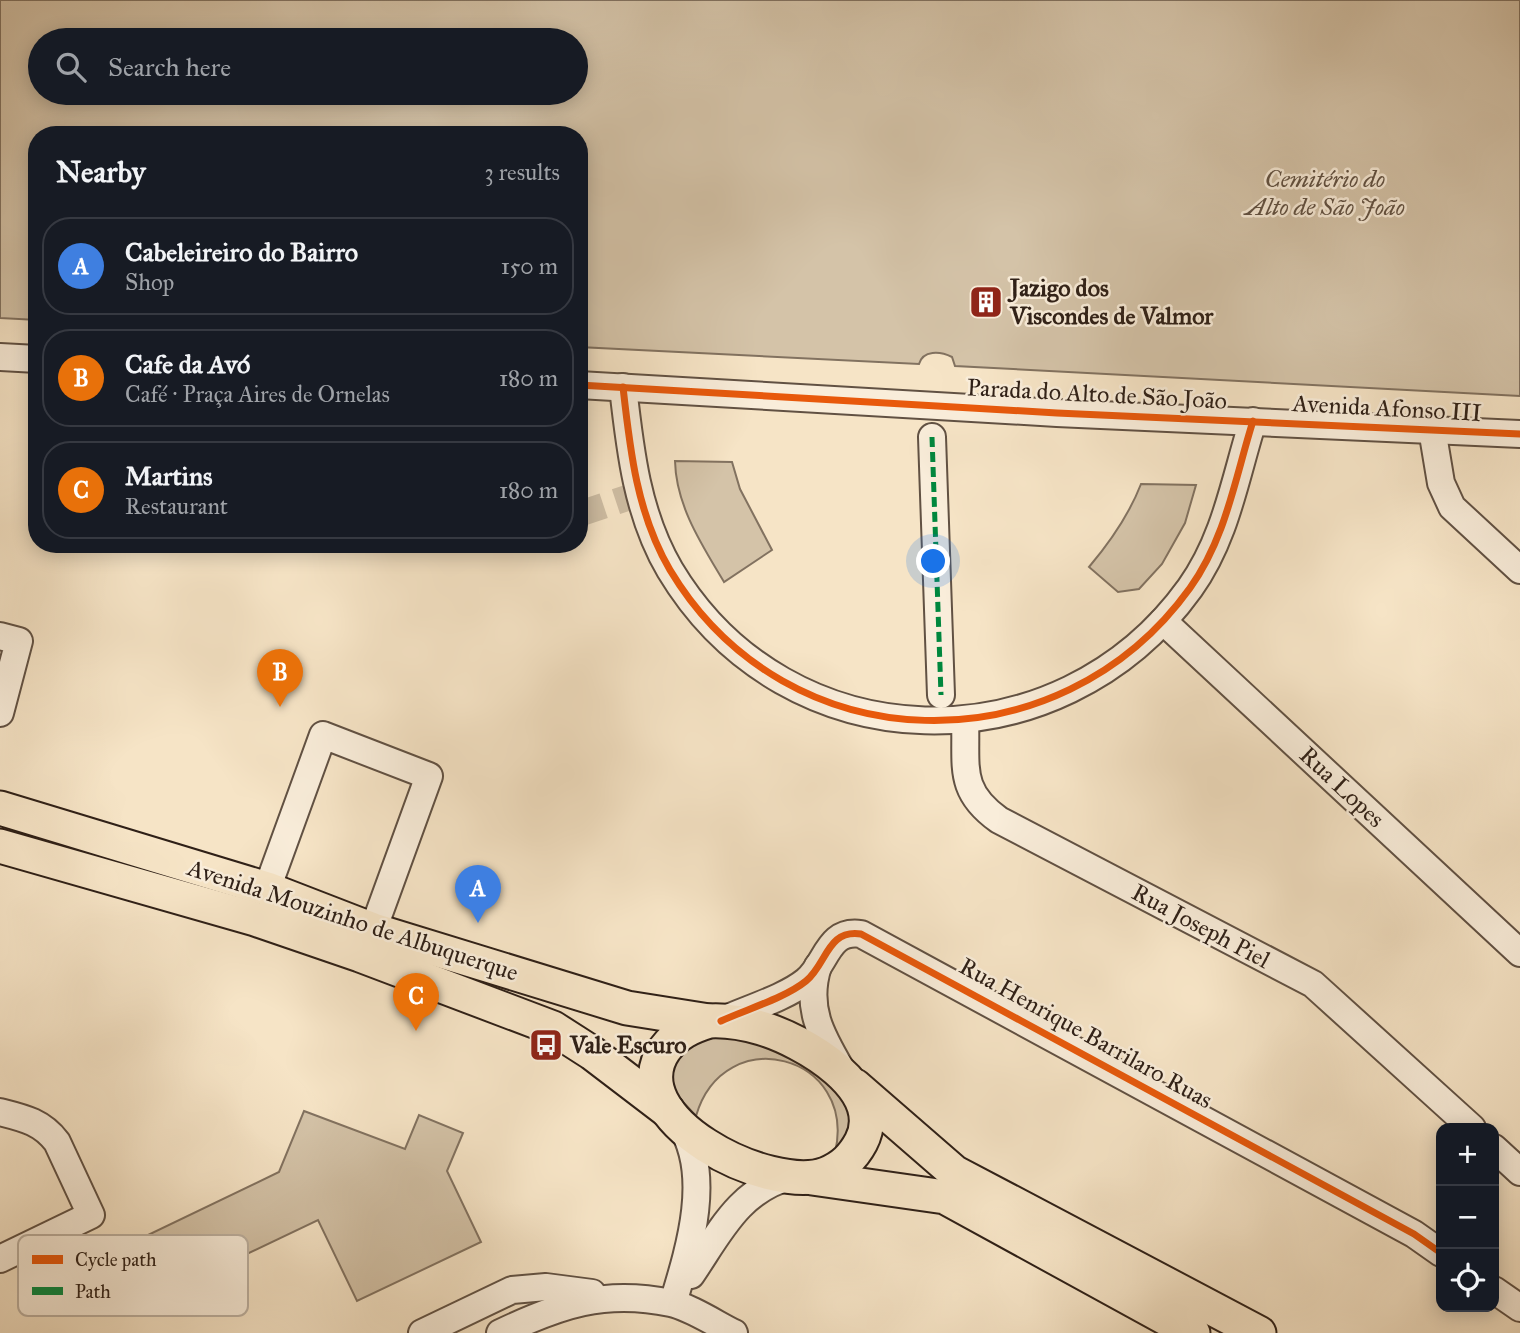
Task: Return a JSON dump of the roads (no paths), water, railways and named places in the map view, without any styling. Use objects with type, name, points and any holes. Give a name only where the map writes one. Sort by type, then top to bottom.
[{"type":"main road","name":"Avenida Mouzinho de Albuquerque","points":[[0,808],[367,942],[553,1028],[592,1053],[674,1117]]},
{"type":"main road","name":"Avenida Mouzinho de Albuquerque","points":[[0,846],[261,904]]},
{"type":"main road","name":"Avenida Mouzinho de Albuquerque","points":[[367,942],[626,1008],[715,1021]]},
{"type":"main road","points":[[1193,1333],[945,1197],[766,1172],[720,1154],[674,1117],[661,1099],[655,1073],[660,1056],[684,1030],[715,1021],[762,1028],[779,1035],[821,1058],[954,1172],[1259,1333]]},
{"type":"main road","points":[[797,1177],[817,1177],[837,1169],[855,1154],[865,1129],[864,1107],[850,1081]]},
{"type":"street","points":[[0,357],[28,359]]},
{"type":"street","points":[[588,385],[623,387]]},
{"type":"street","name":"Parada do Alto de São João","points":[[623,387],[1057,413],[1253,421],[1223,526],[1191,587],[1163,621],[1129,653],[1080,685],[1024,708],[965,720],[899,719],[848,709],[824,701],[778,678],[737,649],[684,591],[647,520],[634,473],[623,387]]},
{"type":"street","name":"Avenida Afonso III","points":[[1253,421],[1520,434]]},
{"type":"street","points":[[1433,429],[1441,483],[1452,507],[1520,570]]},
{"type":"street","points":[[932,437],[942,695]]},
{"type":"street","name":"Rua Lopes","points":[[1163,621],[1520,953]]},
{"type":"street","points":[[0,636],[19,641],[0,713]]},
{"type":"street","name":"Rua Joseph Piel","points":[[965,720],[968,785],[984,809],[999,820],[1313,984],[1466,1123]]},
{"type":"street","points":[[261,904],[323,735],[429,776],[367,942]]},
{"type":"street","name":"Rua Henrique Barrilaro Ruas","points":[[715,1021],[798,986],[812,975],[830,945],[840,936],[854,933],[866,936],[1414,1234],[1436,1249]]},
{"type":"street","name":"Rua Henrique Barrilaro Ruas","points":[[818,966],[814,987],[815,1018],[823,1038],[850,1081]]},
{"type":"street","points":[[0,1112],[29,1119],[50,1133],[57,1142],[91,1214],[49,1235]]},
{"type":"street","points":[[673,1303],[692,1244],[696,1186],[691,1146],[674,1117]]},
{"type":"street","points":[[1499,1153],[1520,1172]]},
{"type":"street","points":[[673,1303],[736,1208],[773,1182],[797,1177]]},
{"type":"street","points":[[0,1259],[18,1250]]},
{"type":"street","points":[[422,1333],[512,1290],[545,1287],[673,1303],[734,1333]]},
{"type":"street","points":[[1499,1293],[1520,1308]]},
{"type":"street","points":[[500,1333],[541,1313],[570,1304],[621,1298]]},
{"type":"tunnel","points":[[588,511],[639,494]]},
{"type":"place","name":"Jazigo dos Viscondes de Valmor","points":[[986,302]]},
{"type":"place","name":"Cafe da Avó","points":[[280,707]]},
{"type":"place","name":"Cabeleireiro do Bairro","points":[[478,923]]},
{"type":"place","name":"Martins","points":[[416,1031]]},
{"type":"place","name":"Vale Escuro","points":[[546,1045]]},
{"type":"park label","name":"Cemitério do Alto de São João","points":[[1325,193]]}]
